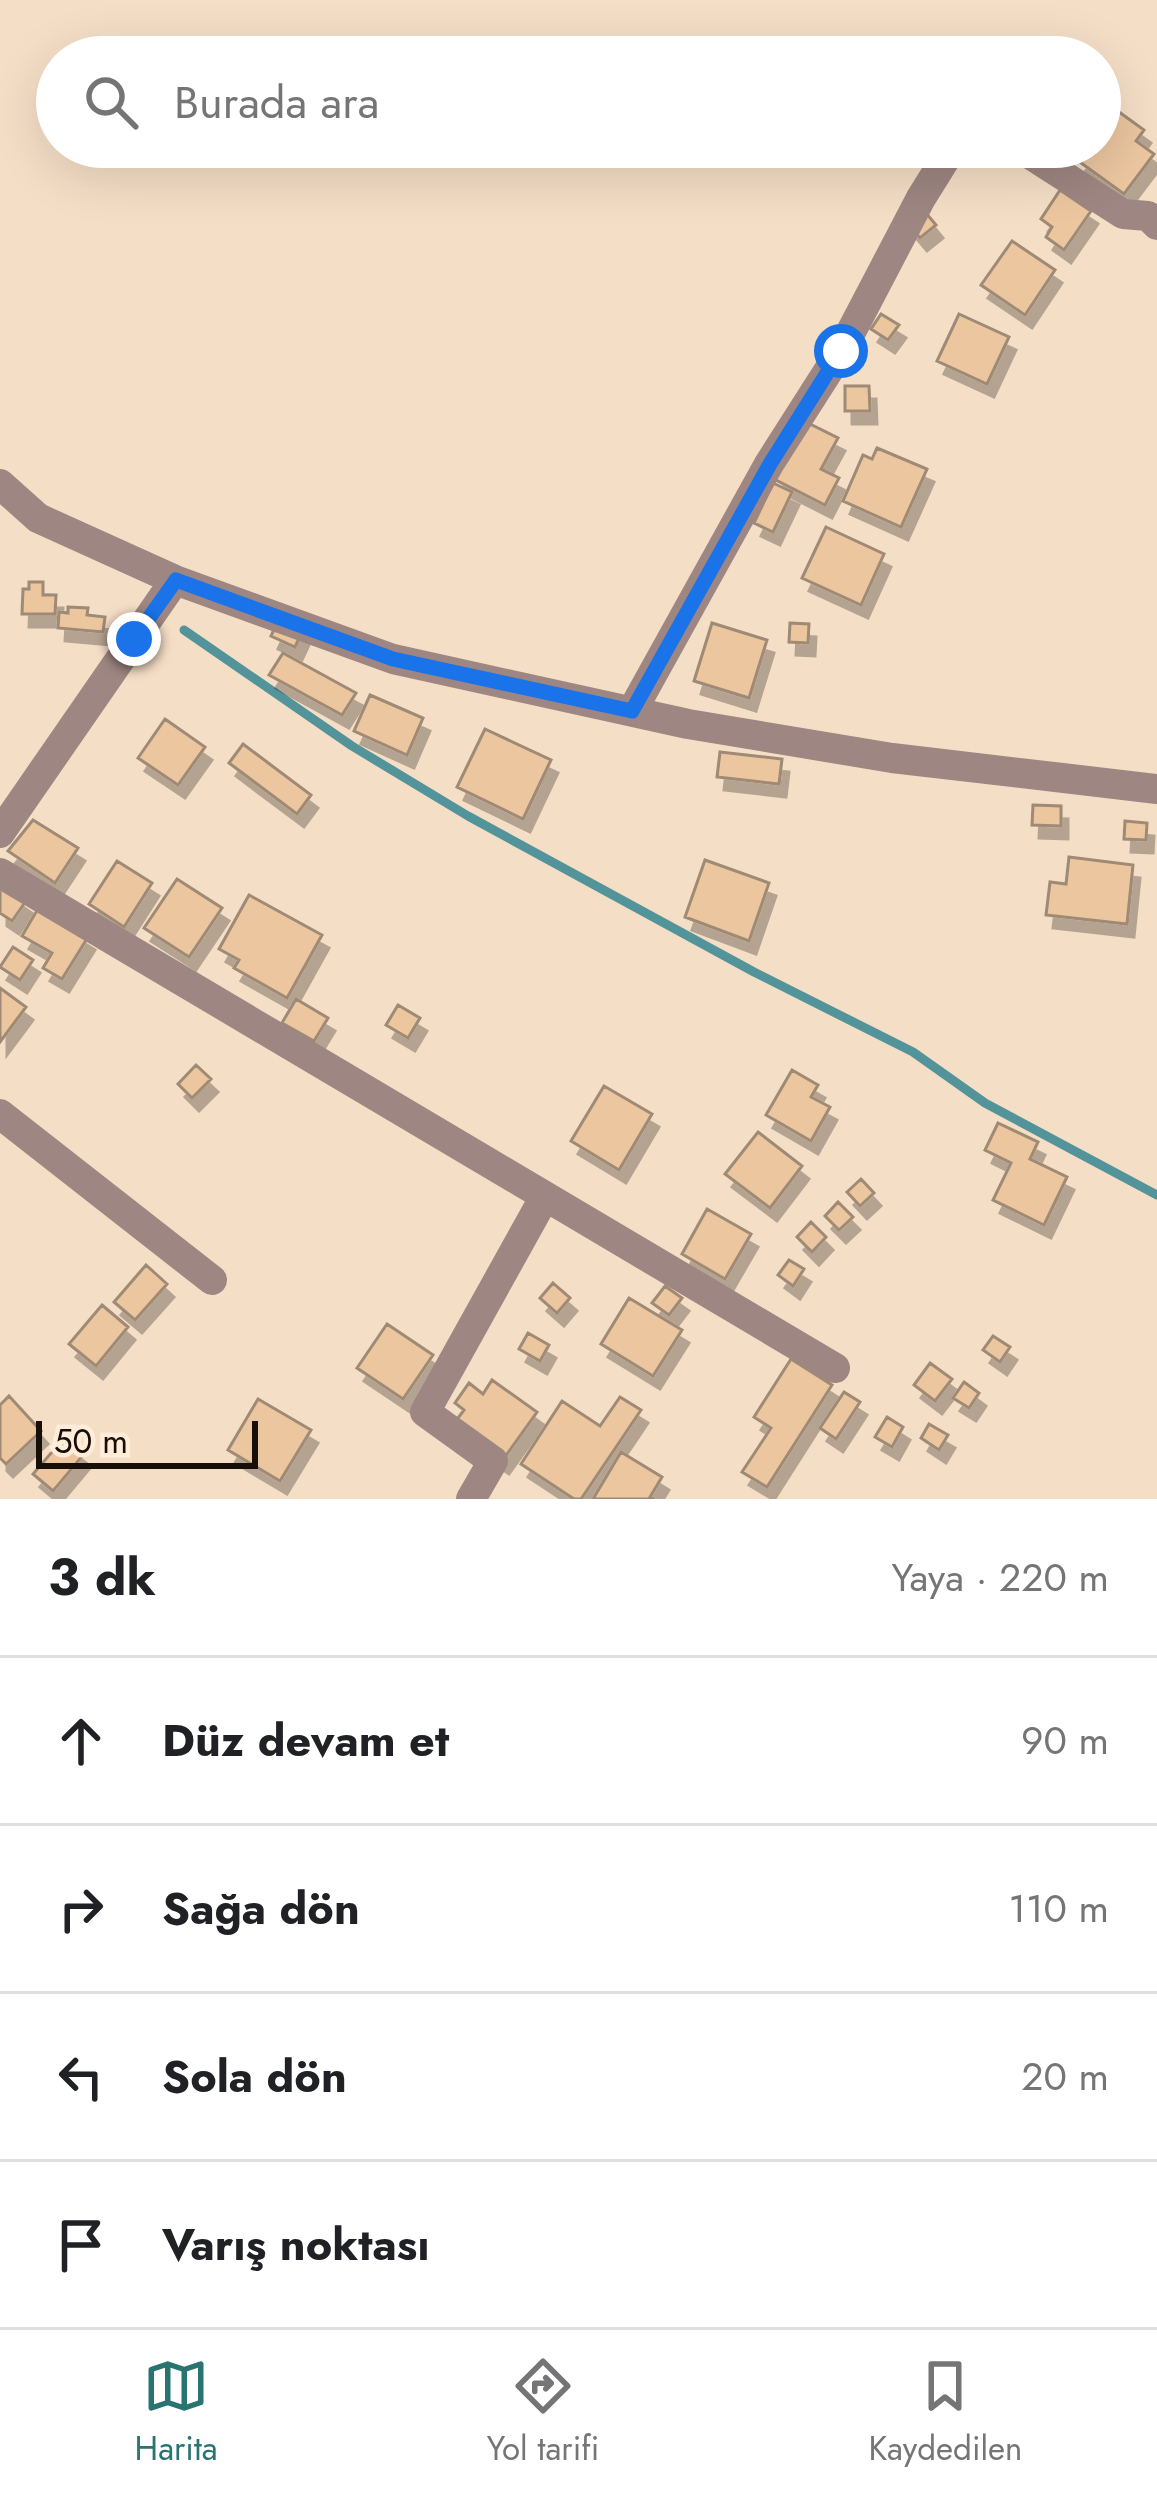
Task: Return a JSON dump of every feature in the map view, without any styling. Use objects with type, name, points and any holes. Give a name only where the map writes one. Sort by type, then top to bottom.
[{"type":"street","points":[[632,711],[770,464],[841,351],[939,168]]},
{"type":"street","points":[[1052,168],[1124,214],[1148,216],[1157,225]]},
{"type":"street","points":[[1124,214],[1157,189]]},
{"type":"street","points":[[0,484],[38,518],[176,580],[393,659],[688,724],[892,758],[1157,789]]},
{"type":"street","points":[[0,833],[176,580]]},
{"type":"street","points":[[0,873],[835,1368]]},
{"type":"street","points":[[0,1114],[212,1280]]},
{"type":"street","points":[[471,1499],[493,1461],[425,1412],[544,1198]]},
{"type":"building","points":[[1121,113],[1144,130],[1136,141],[1154,154],[1124,194],[1088,168],[1121,168]]},
{"type":"building","points":[[1060,190],[1091,211],[1064,250],[1046,237],[1052,227],[1041,219]]},
{"type":"building","points":[[926,213],[936,225],[920,238],[910,226]]},
{"type":"building","points":[[1012,241],[1055,270],[1025,315],[981,285]]},
{"type":"building","points":[[881,314],[899,325],[888,340],[871,329]]},
{"type":"building","points":[[959,314],[1009,337],[987,384],[937,361]]},
{"type":"building","points":[[845,386],[869,386],[870,411],[845,411]]},
{"type":"building","points":[[804,421],[838,438],[821,469],[839,478],[825,505],[774,479]]},
{"type":"building","points":[[877,448],[927,469],[901,527],[843,501],[863,455],[872,459]]},
{"type":"building","points":[[773,483],[792,492],[773,532],[754,523]]},
{"type":"building","points":[[826,527],[884,554],[861,605],[802,578]]},
{"type":"building","points":[[29,582],[43,582],[43,595],[56,595],[55,614],[22,614],[23,589],[29,589]]},
{"type":"building","points":[[68,607],[88,608],[87,615],[105,617],[103,632],[58,628],[59,612],[68,613]]},
{"type":"building","points":[[278,621],[302,632],[295,647],[271,636]]},
{"type":"building","points":[[712,623],[767,640],[749,698],[694,681]]},
{"type":"building","points":[[790,623],[809,624],[808,643],[789,642]]},
{"type":"building","points":[[283,653],[356,693],[342,715],[269,675]]},
{"type":"building","points":[[370,695],[423,718],[407,755],[354,731]]},
{"type":"building","points":[[165,719],[205,747],[178,785],[138,758]]},
{"type":"building","points":[[485,729],[551,760],[523,819],[457,787]]},
{"type":"building","points":[[243,744],[311,795],[297,814],[229,763]]},
{"type":"building","points":[[720,752],[782,759],[779,784],[717,777]]},
{"type":"building","points":[[1033,805],[1061,806],[1061,826],[1032,825]]},
{"type":"building","points":[[33,820],[78,848],[55,883],[8,851]]},
{"type":"building","points":[[1125,821],[1147,823],[1146,840],[1124,839]]},
{"type":"building","points":[[1069,857],[1133,865],[1127,924],[1046,915],[1050,882],[1066,884]]},
{"type":"building","points":[[705,860],[769,883],[749,941],[685,917]]},
{"type":"building","points":[[117,861],[152,883],[124,927],[89,904]]},
{"type":"building","points":[[177,879],[222,908],[189,957],[144,928]]},
{"type":"building","points":[[0,883],[26,901],[12,921],[0,913]]},
{"type":"building","points":[[249,895],[322,935],[287,998],[234,968],[239,960],[219,949]]},
{"type":"building","points":[[39,907],[88,937],[62,979],[43,968],[52,953],[22,936]]},
{"type":"building","points":[[13,947],[33,960],[20,980],[0,967]]},
{"type":"building","points":[[0,988],[26,1007],[0,1042]]},
{"type":"building","points":[[296,999],[328,1018],[314,1041],[282,1023]]},
{"type":"building","points":[[398,1005],[420,1018],[408,1038],[386,1025]]},
{"type":"building","points":[[196,1065],[211,1079],[192,1098],[178,1084]]},
{"type":"building","points":[[792,1070],[818,1085],[811,1097],[830,1107],[811,1141],[766,1115]]},
{"type":"building","points":[[604,1086],[652,1114],[619,1170],[571,1141]]},
{"type":"building","points":[[998,1123],[1038,1142],[1030,1159],[1067,1177],[1044,1225],[993,1200],[1011,1163],[985,1150]]},
{"type":"building","points":[[758,1132],[802,1166],[770,1208],[725,1174]]},
{"type":"building","points":[[861,1179],[874,1193],[860,1206],[847,1192]]},
{"type":"building","points":[[838,1202],[853,1217],[839,1230],[825,1216]]},
{"type":"building","points":[[707,1209],[751,1234],[725,1279],[682,1254]]},
{"type":"building","points":[[811,1222],[826,1237],[812,1252],[797,1237]]},
{"type":"building","points":[[789,1260],[804,1269],[793,1286],[778,1275]]},
{"type":"building","points":[[146,1265],[167,1284],[135,1320],[114,1302]]},
{"type":"building","points":[[553,1283],[570,1298],[557,1313],[540,1298]]},
{"type":"building","points":[[665,1286],[682,1298],[669,1315],[652,1303]]},
{"type":"building","points":[[629,1298],[682,1330],[653,1376],[601,1344]]},
{"type":"building","points":[[102,1305],[128,1327],[96,1366],[69,1344]]},
{"type":"building","points":[[387,1324],[433,1355],[403,1399],[357,1368]]},
{"type":"building","points":[[528,1333],[549,1345],[540,1361],[519,1349]]},
{"type":"building","points":[[993,1336],[1010,1347],[1000,1362],[983,1350]]},
{"type":"building","points":[[791,1359],[832,1385],[767,1487],[742,1472],[771,1428],[754,1417]]},
{"type":"building","points":[[930,1363],[952,1379],[935,1401],[914,1385]]},
{"type":"building","points":[[492,1380],[537,1412],[502,1461],[452,1426],[464,1410],[455,1403],[469,1383],[483,1394]]},
{"type":"building","points":[[964,1382],[979,1393],[969,1408],[953,1398]]},
{"type":"building","points":[[844,1392],[860,1402],[836,1439],[820,1428]]},
{"type":"building","points":[[9,1396],[41,1431],[6,1464],[0,1458],[0,1405]]},
{"type":"building","points":[[620,1397],[641,1410],[581,1499],[521,1464],[562,1401],[600,1426]]},
{"type":"building","points":[[258,1399],[311,1430],[280,1481],[228,1450]]},
{"type":"building","points":[[887,1417],[903,1427],[892,1447],[875,1437]]},
{"type":"building","points":[[929,1424],[948,1435],[939,1450],[921,1438]]},
{"type":"building","points":[[64,1438],[84,1454],[53,1491],[33,1474]]},
{"type":"building","points":[[621,1452],[662,1477],[653,1499],[593,1499]]},
{"type":"waterway","points":[[184,630],[352,746],[468,816],[754,972],[913,1052],[985,1103],[1157,1195]]},
{"type":"route","points":[[134,639],[176,580],[393,659],[632,711],[770,464],[841,351]]}]
